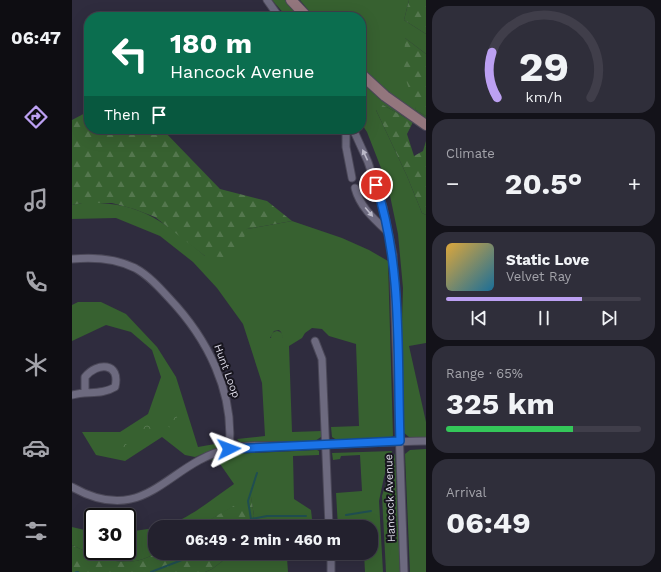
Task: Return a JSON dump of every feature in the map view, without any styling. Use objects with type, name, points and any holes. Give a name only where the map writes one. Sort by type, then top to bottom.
[{"type":"street","points":[[267,0],[275,12]]},
{"type":"street","points":[[291,0],[302,12]]},
{"type":"street","points":[[366,79],[385,96],[426,125]]},
{"type":"street","points":[[346,134],[346,147],[352,178]]},
{"type":"street","name":"Hancock Avenue","points":[[355,134],[368,162],[383,208],[393,255],[396,303],[404,572]]},
{"type":"street","points":[[355,188],[358,198],[369,213],[388,232]]},
{"type":"street","name":"Hunt Loop","points":[[72,259],[105,259],[135,268],[162,290],[193,324],[212,358],[225,395],[229,410],[229,449]]},
{"type":"street","points":[[315,341],[322,359],[329,520]]},
{"type":"street","points":[[72,395],[85,392],[107,392],[115,387],[117,378],[113,370],[107,367],[98,368],[89,372],[85,377],[85,392]]},
{"type":"street","points":[[72,487],[100,498],[119,500],[147,494],[160,488],[197,460],[229,449],[426,440]]},
{"type":"street","points":[[330,560],[331,572]]},
{"type":"green space","points":[[272,0],[286,0],[296,12],[283,12]]},
{"type":"green space","points":[[300,0],[409,0],[404,20],[426,34],[426,54],[405,38],[416,110],[426,116],[426,119],[396,98],[366,73],[366,12],[310,12]]},
{"type":"green space","points":[[409,0],[426,0],[426,34],[404,20]]},
{"type":"green space","points":[[405,38],[426,54],[426,116],[416,110],[404,74]]},
{"type":"green space","points":[[366,84],[413,122],[383,105],[376,110],[407,176],[422,213],[426,215],[426,343],[409,346],[426,422],[426,437],[409,437],[403,432],[400,321],[402,321],[403,288],[398,234],[388,186],[367,132]]},
{"type":"green space","points":[[383,105],[413,122],[407,134],[414,156],[423,151],[426,141],[426,215],[422,213],[407,176],[376,110],[376,106]]},
{"type":"green space","points":[[84,114],[84,134],[167,134],[220,189],[267,201],[292,221],[247,229],[237,258],[205,256],[155,217],[112,203],[82,203],[72,205],[72,120]]},
{"type":"green space","points":[[82,203],[102,203],[135,210],[163,223],[205,256],[210,256],[247,229],[292,221],[342,238],[369,250],[388,261],[393,436],[388,438],[337,440],[332,437],[331,427],[359,426],[356,344],[329,336],[322,329],[312,328],[305,333],[302,338],[289,346],[292,432],[322,431],[321,437],[315,441],[240,442],[237,439],[265,436],[262,383],[243,324],[217,288],[193,262],[160,236],[116,218],[72,219],[72,205]],"holes":[[[279,330],[283,338],[270,338],[274,331]]]},
{"type":"green space","points":[[78,302],[101,302],[126,314],[157,347],[176,377],[198,447],[226,442],[224,445],[195,457],[185,455],[162,437],[125,461],[96,455],[82,432],[120,432],[148,414],[161,377],[152,350],[131,332],[106,325],[72,341],[72,305]]},
{"type":"green space","points":[[279,331],[282,332],[282,342],[275,343],[272,342],[271,335],[272,332]]},
{"type":"green space","points":[[167,412],[173,412],[176,414],[179,424],[172,429],[168,426]]},
{"type":"green space","points":[[146,425],[150,425],[154,431],[150,437],[146,437],[142,433],[142,429]]},
{"type":"green space","points":[[122,441],[125,442],[131,452],[129,454],[125,453],[120,445]]},
{"type":"green space","points":[[426,449],[426,572],[410,572],[405,454],[410,450]]},
{"type":"green space","points":[[319,451],[319,455],[293,456],[294,499],[311,510],[312,520],[253,520],[254,516],[251,497],[210,520],[180,520],[208,503],[234,484],[218,461],[210,460],[232,454]]},
{"type":"green space","points":[[392,451],[384,477],[379,501],[383,572],[365,572],[364,560],[378,560],[378,520],[338,520],[336,493],[362,491],[360,455],[341,456],[340,459],[333,460],[332,453]]},
{"type":"green space","points":[[395,453],[400,572],[386,572],[382,496]]},
{"type":"green space","points":[[251,496],[254,516],[253,520],[209,520]]},
{"type":"green space","points":[[72,527],[84,530],[84,550],[72,545]]},
{"type":"green space","points":[[148,529],[148,557],[135,561],[110,560],[136,560],[136,531]]},
{"type":"green space","points":[[72,545],[84,550],[84,560],[110,560],[124,562],[135,561],[148,557],[148,560],[224,560],[212,569],[205,572],[72,572]]},
{"type":"green space","points":[[224,560],[287,560],[288,572],[205,572],[212,569]]},
{"type":"waterway","points":[[251,519],[248,501],[257,473]]},
{"type":"waterway","points":[[346,515],[371,511]]},
{"type":"waterway","points":[[250,520],[267,516],[306,516]]},
{"type":"waterway","points":[[151,572],[182,560]]},
{"type":"route","points":[[229,449],[400,441],[393,255],[383,208],[376,185]]}]
